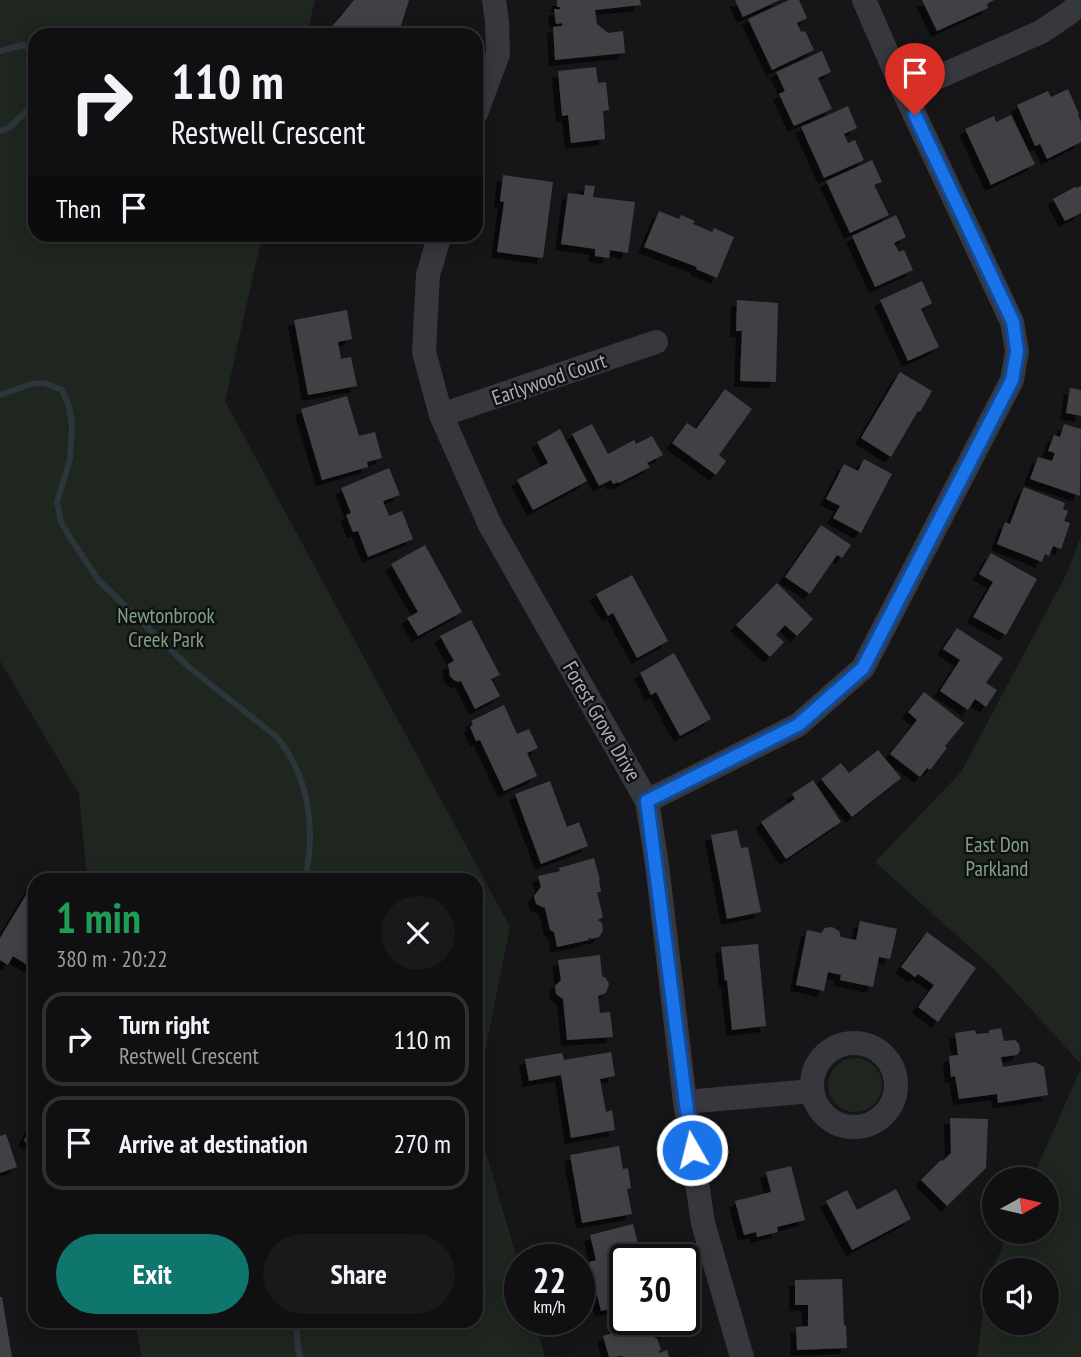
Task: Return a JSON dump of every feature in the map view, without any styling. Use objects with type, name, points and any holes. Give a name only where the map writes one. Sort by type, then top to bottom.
[{"type":"street","points":[[483,94],[498,54],[494,0]]},
{"type":"street","points":[[647,801],[798,725],[863,668],[1012,380],[1017,351],[1013,322],[904,92],[864,0]]},
{"type":"street","points":[[904,92],[1041,32],[1081,2]]},
{"type":"street","name":"Forest Grove Drive","points":[[438,242],[428,275],[424,352],[441,415],[490,525],[647,801],[703,1223],[742,1357]]},
{"type":"street","name":"Earlywood Court","points":[[441,415],[656,342]]},
{"type":"street","points":[[685,1102],[812,1091]]},
{"type":"green space","name":"Newtonbrook Creek Park","points":[[0,0],[315,0],[309,28],[28,28],[28,242],[260,242],[225,401],[481,873],[86,873],[79,794],[0,661]]},
{"type":"green space","name":"East Don Parkland","points":[[1081,536],[1081,1064],[994,969],[875,862],[961,772],[1067,573]]},
{"type":"green space","name":"Newtonbrook Creek Park","points":[[483,877],[510,927],[483,1063]]},
{"type":"green space","points":[[860,1058],[870,1062],[878,1070],[882,1085],[878,1100],[870,1108],[850,1112],[840,1108],[832,1100],[828,1080],[832,1070],[840,1062]]},
{"type":"green space","points":[[1081,1068],[1081,1357],[977,1357],[982,1320],[982,1335],[1059,1335],[1059,1258],[998,1258],[1004,1244],[1059,1244],[1059,1167],[1037,1167]]},
{"type":"green space","points":[[483,1142],[513,1244],[504,1244],[504,1335],[539,1335],[545,1357],[142,1357],[136,1328],[483,1328]]},
{"type":"building","points":[[354,0],[409,0],[400,28],[331,28]]},
{"type":"building","points":[[557,0],[640,0],[641,5],[595,10],[597,24],[608,33],[623,31],[625,53],[555,60],[553,27],[562,26],[562,23],[556,24],[554,9],[560,9],[557,7]]},
{"type":"building","points":[[735,0],[780,0],[743,17]]},
{"type":"building","points":[[789,0],[799,0],[807,18],[797,23],[801,32],[805,31],[814,50],[772,70],[748,19]]},
{"type":"building","points":[[922,0],[994,0],[987,4],[988,8],[937,31]]},
{"type":"building","points":[[822,51],[831,72],[818,78],[832,109],[794,126],[779,94],[785,91],[776,72]]},
{"type":"building","points":[[596,67],[598,83],[606,82],[609,110],[603,111],[605,139],[571,143],[568,115],[562,116],[558,71]]},
{"type":"building","points":[[1068,89],[1081,122],[1081,142],[1047,159],[1040,144],[1035,146],[1017,105],[1048,91],[1051,97]]},
{"type":"building","points":[[848,106],[857,128],[844,134],[848,143],[855,140],[864,160],[824,178],[801,127]]},
{"type":"building","points":[[1011,115],[1035,164],[991,185],[965,129],[994,116],[996,122]]},
{"type":"building","points":[[872,160],[882,182],[874,185],[889,215],[850,233],[826,181]]},
{"type":"building","points":[[503,175],[553,182],[543,258],[497,252],[504,202],[500,201]]},
{"type":"building","points":[[585,185],[595,186],[593,197],[635,202],[628,253],[610,250],[609,258],[595,256],[595,249],[561,244],[568,193],[584,195]]},
{"type":"building","points":[[1081,186],[1081,213],[1065,221],[1053,199]]},
{"type":"building","points":[[659,211],[679,219],[681,215],[695,221],[693,224],[712,232],[714,228],[734,237],[717,278],[696,269],[697,267],[644,247]]},
{"type":"building","points":[[896,215],[906,237],[894,243],[899,252],[904,250],[913,270],[875,287],[852,236]]},
{"type":"building","points":[[922,281],[932,303],[921,309],[939,347],[908,361],[880,300]]},
{"type":"building","points":[[737,300],[778,303],[776,382],[740,381],[742,331],[736,331]]},
{"type":"building","points":[[347,310],[352,339],[338,342],[341,359],[351,357],[357,386],[308,395],[294,320]]},
{"type":"building","points":[[900,372],[932,391],[891,457],[861,438]]},
{"type":"building","points":[[1070,388],[1081,390],[1081,416],[1066,413]]},
{"type":"building","points":[[725,389],[752,409],[719,455],[726,461],[716,475],[672,443],[687,423],[696,429]]},
{"type":"building","points":[[347,396],[359,436],[375,432],[382,458],[367,462],[368,467],[322,480],[301,409]]},
{"type":"building","points":[[592,424],[608,454],[634,440],[636,444],[652,436],[663,455],[647,463],[650,467],[619,483],[613,484],[611,480],[599,486],[572,434]]},
{"type":"building","points":[[1064,424],[1081,429],[1080,496],[1030,479],[1038,457],[1052,461],[1055,453],[1048,451],[1054,435],[1060,437]]},
{"type":"building","points":[[560,429],[587,481],[533,510],[517,480],[548,463],[537,442]]},
{"type":"building","points":[[864,459],[892,474],[861,533],[833,518],[840,506],[826,499],[844,464],[858,471]]},
{"type":"building","points":[[389,468],[400,495],[383,501],[389,516],[402,511],[413,539],[368,557],[358,531],[353,532],[346,515],[351,513],[341,488]]},
{"type":"building","points":[[1024,487],[1065,503],[1063,509],[1068,511],[1064,521],[1070,523],[1061,549],[1053,546],[1049,556],[1045,554],[1042,562],[997,544],[1005,522],[1010,524]]},
{"type":"building","points":[[821,525],[851,545],[842,558],[837,555],[810,594],[785,577]]},
{"type":"building","points":[[425,545],[462,612],[418,636],[407,618],[418,612],[391,564]]},
{"type":"building","points":[[991,553],[1037,579],[1006,635],[973,617],[993,582],[979,574]]},
{"type":"building","points":[[632,575],[668,641],[637,658],[613,613],[608,616],[596,594]]},
{"type":"building","points":[[777,583],[813,619],[797,636],[785,625],[776,635],[784,642],[770,657],[736,625]]},
{"type":"building","points":[[471,620],[500,675],[491,679],[500,696],[475,709],[461,681],[458,682],[450,676],[448,664],[454,661],[440,636]]},
{"type":"building","points":[[957,628],[1003,658],[986,683],[997,690],[986,707],[975,699],[968,710],[940,691],[960,660],[943,649]]},
{"type":"building","points":[[674,653],[711,719],[680,736],[656,692],[651,695],[640,673]]},
{"type":"building","points":[[924,692],[964,723],[930,770],[927,768],[920,777],[890,754],[917,720],[908,712]]},
{"type":"building","points":[[504,705],[517,734],[529,729],[538,748],[527,753],[537,776],[504,791],[480,740],[476,741],[470,727],[473,724],[471,721]]},
{"type":"building","points":[[878,750],[901,778],[852,817],[821,779],[841,763],[849,773]]},
{"type":"building","points":[[813,780],[841,822],[786,859],[761,822],[795,799],[792,794]]},
{"type":"building","points":[[550,781],[567,827],[579,822],[588,846],[541,864],[515,794]]},
{"type":"building","points":[[737,830],[741,848],[748,847],[761,912],[727,919],[711,835]]},
{"type":"building","points":[[594,858],[600,880],[601,892],[597,892],[603,917],[598,920],[602,923],[603,931],[599,937],[588,937],[589,940],[557,947],[545,908],[536,904],[534,896],[541,887],[538,876]]},
{"type":"building","points":[[28,892],[28,966],[13,956],[8,965],[0,960],[0,938]]},
{"type":"building","points":[[860,921],[897,929],[890,959],[879,957],[873,987],[840,980],[841,975],[828,972],[824,991],[796,985],[807,930],[821,933],[825,928],[832,927],[839,931],[841,937],[856,940]]},
{"type":"building","points":[[927,932],[976,968],[938,1022],[918,1007],[934,985],[901,967]]},
{"type":"building","points":[[758,944],[766,1026],[732,1030],[721,947]]},
{"type":"building","points":[[600,955],[602,976],[609,984],[606,993],[598,996],[600,1013],[610,1012],[613,1037],[567,1040],[563,999],[556,994],[555,986],[561,980],[558,960]]},
{"type":"building","points":[[1001,1028],[1004,1041],[1015,1040],[1020,1051],[1017,1055],[1001,1057],[1003,1067],[1035,1062],[1044,1067],[1048,1095],[998,1103],[997,1094],[959,1099],[955,1076],[951,1077],[949,1056],[958,1055],[955,1033],[975,1030],[976,1034],[989,1033],[989,1030]]},
{"type":"building","points":[[611,1052],[615,1076],[600,1079],[606,1112],[612,1110],[615,1130],[571,1138],[561,1075],[529,1081],[525,1059],[562,1053],[564,1060]]},
{"type":"building","points":[[950,1118],[988,1119],[986,1167],[982,1167],[982,1172],[947,1206],[921,1180],[951,1153]]},
{"type":"building","points":[[6,1134],[17,1167],[0,1173],[0,1136]]},
{"type":"building","points":[[619,1146],[623,1169],[628,1168],[631,1188],[627,1189],[632,1214],[582,1223],[570,1155]]},
{"type":"building","points":[[791,1166],[805,1220],[777,1227],[778,1232],[757,1237],[756,1232],[744,1235],[735,1201],[771,1192],[766,1172]]},
{"type":"building","points":[[896,1189],[911,1219],[852,1250],[826,1201],[847,1190],[857,1210]]},
{"type":"building","points":[[633,1224],[638,1244],[609,1244],[609,1309],[601,1311],[595,1286],[595,1244],[592,1244],[590,1235]]},
{"type":"building","points":[[842,1279],[847,1348],[797,1350],[796,1327],[808,1326],[808,1305],[795,1305],[795,1280]]},
{"type":"building","points":[[2,1297],[12,1357],[0,1357]]},
{"type":"building","points":[[660,1335],[654,1337],[657,1338],[661,1350],[659,1353],[667,1350],[669,1357],[609,1357],[603,1336]]},
{"type":"waterway","points":[[0,51],[23,45],[28,48]]},
{"type":"waterway","points":[[0,131],[10,127],[28,110]]},
{"type":"waterway","points":[[0,395],[31,384],[44,383],[62,390],[69,406],[72,425],[70,459],[57,502],[61,522],[99,581],[190,668],[277,737],[297,770],[308,806],[310,843],[306,873]]},
{"type":"waterway","points":[[296,1328],[300,1357]]},
{"type":"route","points":[[692,1150],[647,801],[798,725],[863,668],[1012,380],[1017,351],[1013,322],[915,115]]}]
